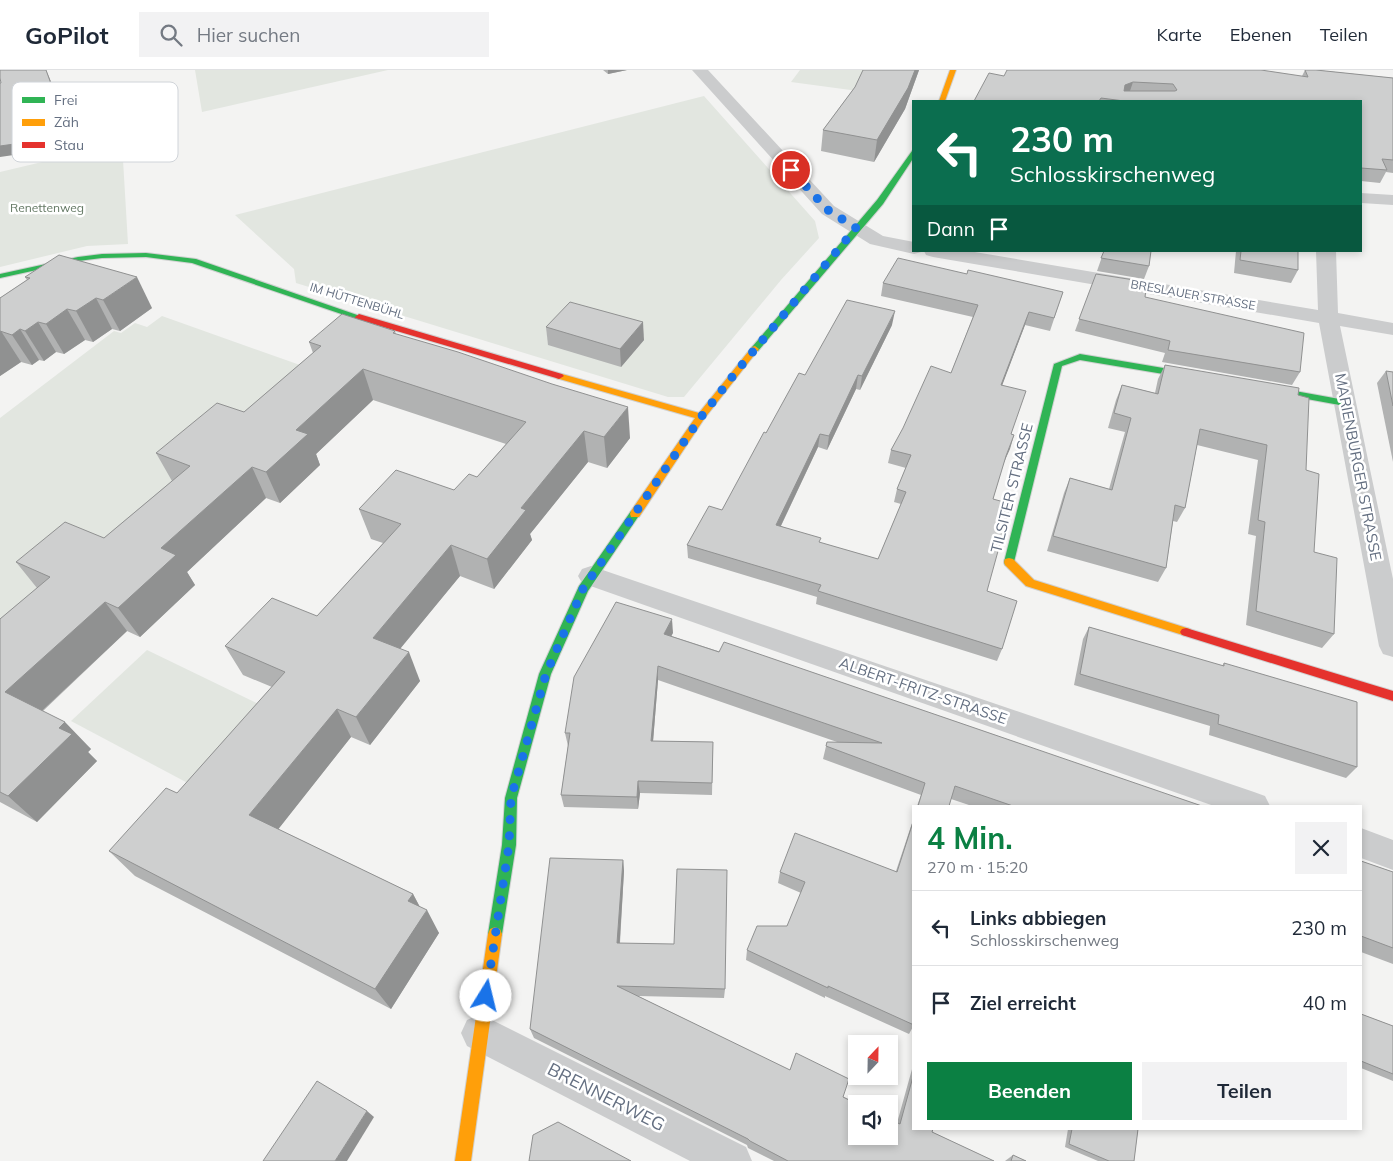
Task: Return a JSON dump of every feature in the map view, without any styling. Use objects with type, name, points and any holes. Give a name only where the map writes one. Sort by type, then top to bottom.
[{"type":"street","points":[[700,70],[828,210],[877,240],[912,248]]},
{"type":"street","points":[[942,100],[953,70]]},
{"type":"street","points":[[463,1161],[480,1033],[509,845],[511,798],[546,674],[583,589],[701,417],[736,372],[856,228],[880,202],[912,155]]},
{"type":"street","points":[[1362,198],[1393,200]]},
{"type":"street","name":"BRESLAUER STRASSE","points":[[939,252],[1393,329]]},
{"type":"street","name":"MARIENBURGER STRASSE","points":[[1326,252],[1328,318],[1345,403],[1388,590],[1393,646]]},
{"type":"street","name":"IM HÜTTENBÜHL","points":[[0,276],[78,258],[102,256],[146,255],[193,261],[363,318],[701,417]]},
{"type":"street","name":"TILSITER STRASSE","points":[[1208,379],[1080,357],[1058,364],[1009,564],[1030,583],[1393,696]]},
{"type":"street","points":[[1247,386],[1345,403]]},
{"type":"street","name":"ALBERT-FRITZ-STRASSE","points":[[591,576],[1251,805]]},
{"type":"street","points":[[1362,844],[1393,854]]},
{"type":"street","name":"BRENNERWEG","points":[[480,1033],[732,1161]]},
{"type":"green space","points":[[195,70],[388,70],[202,112]]},
{"type":"green space","points":[[800,70],[868,70],[858,91],[791,82]]},
{"type":"green space","points":[[704,96],[815,221],[819,238],[781,280],[684,397],[668,397],[296,283],[294,269],[235,215]]},
{"type":"green space","name":"Renettenweg","points":[[42,162],[123,162],[128,244],[87,246],[0,267],[0,172]]},
{"type":"green space","points":[[162,316],[300,365],[0,672],[0,418],[114,331],[121,333],[135,323],[147,327]]},
{"type":"green space","points":[[147,650],[271,710],[199,789],[71,721]]},
{"type":"building","points":[[0,70],[46,70],[50,81],[12,82],[12,144],[0,146],[1,83]]},
{"type":"building","points":[[863,70],[915,70],[908,88],[877,140],[823,130],[855,87]]},
{"type":"building","points":[[1007,70],[1261,70],[1308,77],[1305,70],[1316,70],[1393,78],[1393,160],[1382,159],[1387,170],[1362,168],[1362,100],[1116,100],[1101,98],[1100,100],[975,100],[989,73],[1004,76]],"holes":[[[1133,82],[1173,84],[1177,90],[1175,91],[1124,91],[1125,85]]]},
{"type":"building","points":[[1104,252],[1151,252],[1149,266],[1101,258]]},
{"type":"building","points":[[1241,252],[1298,252],[1298,270],[1240,260]]},
{"type":"building","points":[[59,255],[137,277],[103,300],[96,298],[76,311],[67,309],[46,324],[38,322],[25,331],[20,329],[12,335],[0,331],[0,298],[30,278],[25,277]]},
{"type":"building","points":[[898,258],[967,274],[968,270],[1063,292],[1054,318],[1029,312],[1001,385],[1026,391],[1011,434],[1014,435],[993,499],[1011,504],[987,591],[1017,601],[1002,649],[818,591],[821,585],[687,545],[709,506],[722,510],[764,432],[766,433],[799,373],[805,375],[847,300],[895,311],[862,376],[858,375],[829,436],[820,434],[776,525],[821,538],[819,542],[878,559],[906,492],[897,489],[911,455],[891,450],[931,366],[951,373],[978,305],[883,283]]},
{"type":"building","points":[[1096,274],[1147,282],[1145,297],[1304,333],[1300,372],[1168,350],[1170,341],[1079,319]]},
{"type":"building","points":[[570,302],[643,322],[620,349],[546,327]]},
{"type":"building","points":[[342,314],[395,331],[393,333],[628,407],[604,437],[584,431],[521,508],[526,510],[487,559],[451,545],[373,638],[409,652],[356,717],[337,709],[249,815],[413,894],[408,901],[427,910],[375,989],[109,851],[166,788],[177,793],[285,672],[225,646],[272,598],[317,616],[401,524],[359,509],[396,470],[454,490],[469,474],[477,477],[526,422],[363,369],[296,430],[308,434],[266,472],[252,467],[161,548],[176,555],[118,608],[105,602],[5,692],[65,722],[59,728],[72,734],[8,796],[0,792],[0,619],[50,577],[16,562],[65,522],[104,538],[190,466],[156,453],[217,403],[244,412],[321,346],[309,342]]},
{"type":"building","points":[[1165,365],[1299,388],[1298,395],[1309,398],[1306,470],[1319,474],[1314,552],[1337,558],[1334,634],[1256,611],[1265,522],[1258,520],[1267,445],[1200,429],[1185,508],[1175,505],[1166,568],[1053,536],[1070,478],[1112,490],[1131,418],[1114,413],[1122,385],[1158,394]]},
{"type":"building","points":[[1386,371],[1393,372],[1393,406]]},
{"type":"building","points":[[616,602],[672,619],[664,634],[719,652],[724,642],[1199,805],[1010,805],[955,786],[949,805],[918,805],[925,783],[826,746],[827,742],[882,743],[658,666],[651,741],[713,742],[712,783],[638,781],[637,797],[561,795],[570,733],[565,733],[574,677]]},
{"type":"building","points":[[1089,627],[1224,666],[1224,663],[1357,702],[1357,767],[1218,724],[1219,715],[1080,674]]},
{"type":"building","points":[[912,825],[912,1024],[747,950],[757,926],[787,926],[805,882],[780,872],[795,833],[897,872]]},
{"type":"building","points":[[550,858],[623,860],[617,943],[674,944],[677,869],[727,870],[725,989],[617,986],[790,1070],[796,1053],[848,1079],[843,1097],[848,1100],[848,1145],[898,1145],[898,1123],[900,1124],[912,1080],[912,1130],[933,1130],[932,1132],[994,1161],[788,1161],[530,1029]]},
{"type":"building","points":[[1362,861],[1393,872],[1393,948],[1362,936]]},
{"type":"building","points":[[1362,1014],[1393,1026],[1393,1074],[1362,1061]]},
{"type":"building","points":[[317,1081],[367,1111],[335,1161],[263,1161]]},
{"type":"building","points":[[558,1122],[631,1161],[529,1161],[533,1135]]},
{"type":"building","points":[[1072,1130],[1138,1130],[1134,1161],[1109,1161],[1069,1144]]},
{"type":"building","points":[[1013,1155],[1026,1161],[1011,1161]]},
{"type":"traffic: fast","points":[[755,349],[880,202],[912,155]]},
{"type":"traffic: fast","points":[[0,276],[78,259],[102,256],[146,255],[193,261],[359,317]]},
{"type":"traffic: fast","points":[[1009,562],[1058,364],[1080,357],[1199,377]]},
{"type":"traffic: fast","points":[[1261,388],[1345,403]]},
{"type":"traffic: fast","points":[[495,934],[509,845],[511,798],[545,674],[583,589],[635,514]]},
{"type":"traffic: slow","points":[[942,100],[953,70]]},
{"type":"traffic: slow","points":[[635,514],[701,417],[755,349]]},
{"type":"traffic: slow","points":[[559,376],[701,417]]},
{"type":"traffic: slow","points":[[1009,562],[1030,583],[1186,632]]},
{"type":"traffic: slow","points":[[463,1161],[495,934]]},
{"type":"traffic: jam","points":[[359,317],[559,376]]},
{"type":"traffic: jam","points":[[1186,632],[1393,696]]},
{"type":"route","points":[[486,996],[509,845],[511,798],[546,674],[583,589],[649,490],[701,417],[856,228],[828,210],[791,170]]}]
